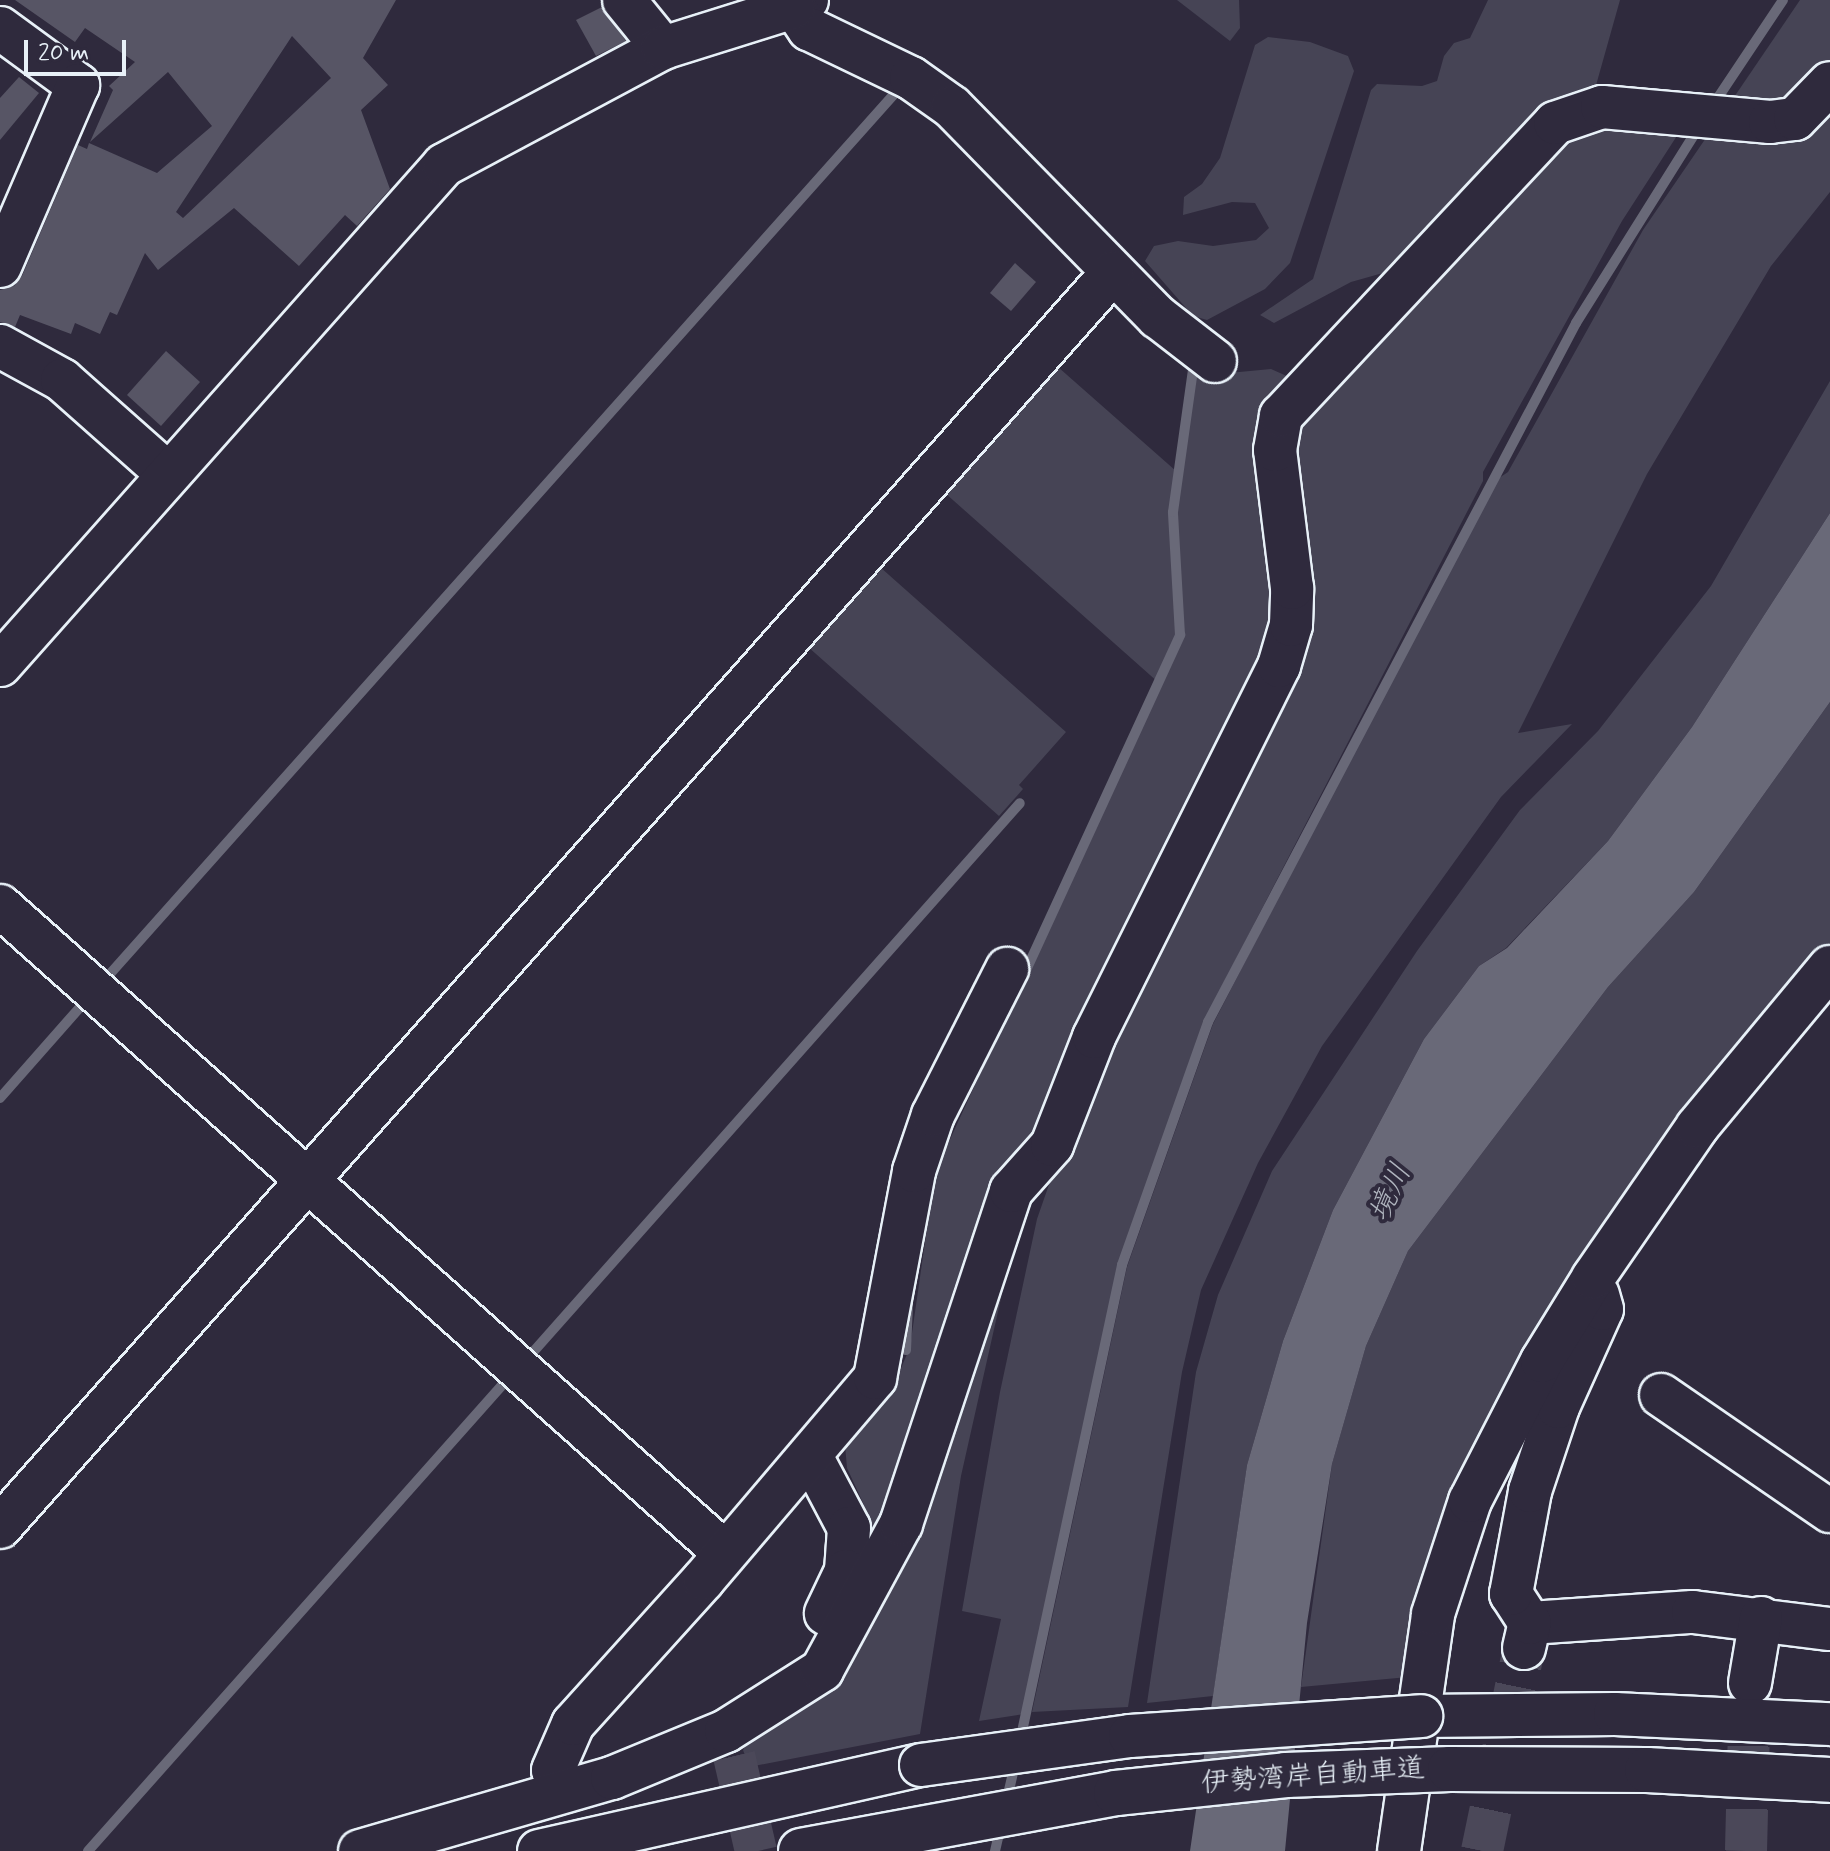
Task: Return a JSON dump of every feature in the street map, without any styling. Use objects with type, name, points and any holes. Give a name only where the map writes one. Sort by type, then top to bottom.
[{"type":"highway","name":"伊勢湾岸自動車道","points":[[801,1851],[1116,1793],[1286,1775],[1616,1770],[1830,1780]]},
{"type":"street","points":[[624,0],[663,48]]},
{"type":"street","points":[[0,665],[444,165],[663,48],[800,4],[809,29],[911,78],[952,107],[1158,317],[1215,361]]},
{"type":"street","points":[[0,28],[78,85],[0,266]]},
{"type":"street","points":[[360,1851],[563,1789],[730,1744],[795,1684],[822,1670],[901,1524],[1011,1191],[1052,1145],[1094,1037],[1279,666],[1291,625],[1292,588],[1275,450],[1281,416],[1555,123],[1602,107],[1795,119],[1830,83]]},
{"type":"street","points":[[0,1527],[1113,272]]},
{"type":"street","points":[[0,346],[62,380],[168,474]]},
{"type":"street","points":[[0,906],[724,1552]]},
{"type":"street","points":[[1399,1851],[1433,1614],[1470,1501],[1542,1361],[1593,1278],[1697,1127],[1830,967]]},
{"type":"street","points":[[563,1789],[553,1770],[573,1724],[811,1456],[875,1378],[914,1171],[933,1115],[1007,969]]},
{"type":"street","points":[[1593,1278],[1602,1309],[1554,1421],[1530,1491],[1511,1594],[1527,1635],[1693,1612],[1761,1618],[1830,1629]]},
{"type":"street","points":[[1661,1395],[1830,1511]]},
{"type":"street","points":[[795,1684],[846,1571],[848,1543],[849,1528],[811,1456]]},
{"type":"street","points":[[1750,1683],[1761,1618]]},
{"type":"street","points":[[539,1851],[921,1765],[1130,1736],[1421,1716],[1615,1714],[1830,1724]]},
{"type":"shaded area","points":[[1177,0],[1239,0],[1240,28],[1230,41]]},
{"type":"shaded area","points":[[1488,0],[1620,0],[1593,96],[1390,271],[1351,282],[1274,323],[1260,315],[1313,279],[1371,90],[1377,84],[1422,86],[1437,81],[1444,56],[1454,43],[1470,38]]},
{"type":"shaded area","points":[[1800,0],[1830,0],[1830,69],[1822,81],[1769,108],[1728,106]]},
{"type":"shaded area","points":[[1268,37],[1310,42],[1348,56],[1354,71],[1290,263],[1265,289],[1207,320],[1193,316],[1145,261],[1154,246],[1178,241],[1213,246],[1256,240],[1269,228],[1255,203],[1232,202],[1183,215],[1184,197],[1202,184],[1220,158],[1255,45]]},
{"type":"shaded area","points":[[1830,103],[1830,192],[1771,266],[1647,474],[1518,733],[1572,724],[1501,797],[1322,1046],[1258,1163],[1201,1290],[1182,1372],[1128,1707],[1032,1712],[1127,1267],[1213,1024],[1493,482],[1508,472],[1643,230],[1710,132],[1806,138]]},
{"type":"shaded area","points":[[1582,121],[1682,128],[1622,221],[1483,472],[1483,481],[1207,1015],[1118,1266],[1024,1714],[979,1721],[1001,1619],[962,1611],[1000,1392],[1037,1219],[1060,1153],[1288,679],[1287,434]]},
{"type":"shaded area","points":[[1058,367],[1176,471],[1170,511],[1178,634],[1159,683],[945,493]]},
{"type":"shaded area","points":[[1195,368],[1229,373],[1271,369],[1298,381],[1284,625],[1074,1061],[860,1576],[867,1528],[864,1505],[847,1468],[845,1445],[891,1392],[910,1347],[935,1172],[1182,635],[1176,513]]},
{"type":"shaded area","points":[[1830,381],[1830,513],[1692,727],[1608,841],[1506,948],[1479,966],[1424,1039],[1333,1210],[1283,1341],[1247,1465],[1213,1696],[1147,1703],[1196,1372],[1218,1295],[1272,1171],[1417,951],[1520,810],[1598,731],[1711,586]]},
{"type":"shaded area","points":[[880,567],[1066,732],[1019,785],[1023,789],[999,816],[807,646]]},
{"type":"shaded area","points":[[1830,702],[1830,944],[1581,1276],[1408,1677],[1301,1687],[1332,1464],[1366,1346],[1408,1251],[1608,987],[1694,892]]},
{"type":"shaded area","points":[[1024,1196],[961,1476],[920,1734],[749,1767],[743,1750],[758,1723],[829,1683]]},
{"type":"water","name":"境川","points":[[1830,513],[1830,702],[1694,892],[1608,987],[1408,1251],[1366,1346],[1332,1464],[1307,1623],[1285,1851],[1190,1851],[1247,1465],[1283,1341],[1333,1210],[1424,1039],[1479,966],[1507,948],[1608,841],[1692,727]]},
{"type":"building","points":[[15,0],[396,0],[363,58],[388,85],[361,110],[390,189],[357,226],[345,215],[299,266],[234,208],[158,270],[145,253],[117,315],[110,312],[100,334],[75,323],[71,334],[20,315],[15,327],[0,322],[0,290],[14,286],[22,276],[78,145],[87,149],[89,143],[157,173],[212,126],[168,72],[90,142],[113,90],[109,86],[135,62],[85,28],[75,42]],"holes":[[[292,36],[331,78],[183,218],[176,212]]]},
{"type":"building","points":[[602,7],[626,41],[596,56],[576,20]]},
{"type":"building","points":[[19,77],[39,93],[0,140],[0,98]]},
{"type":"building","points":[[1015,263],[1036,282],[1011,311],[990,293]]},
{"type":"building","points":[[166,351],[200,382],[161,426],[127,395]]},
{"type":"waterway","points":[[1713,105],[1783,0]]},
{"type":"waterway","points":[[109,975],[896,92]]},
{"type":"waterway","points":[[1020,1741],[1122,1265],[1208,1022],[1576,323],[1700,125]]},
{"type":"waterway","points":[[1022,979],[1180,635],[1173,512],[1193,370]]},
{"type":"waterway","points":[[534,1351],[1020,803]]},
{"type":"waterway","points":[[0,1098],[82,1005]]},
{"type":"waterway","points":[[906,1350],[908,1305]]},
{"type":"waterway","points":[[88,1851],[505,1382]]},
{"type":"waterway","points":[[1006,1803],[1016,1760]]},
{"type":"waterway","points":[[995,1851],[1001,1826]]},
{"type":"tunnel","points":[[1482,1851],[1524,1648]]},
{"type":"tunnel","points":[[1746,1851],[1750,1684]]},
{"type":"tunnel","points":[[734,1756],[756,1851]]}]
